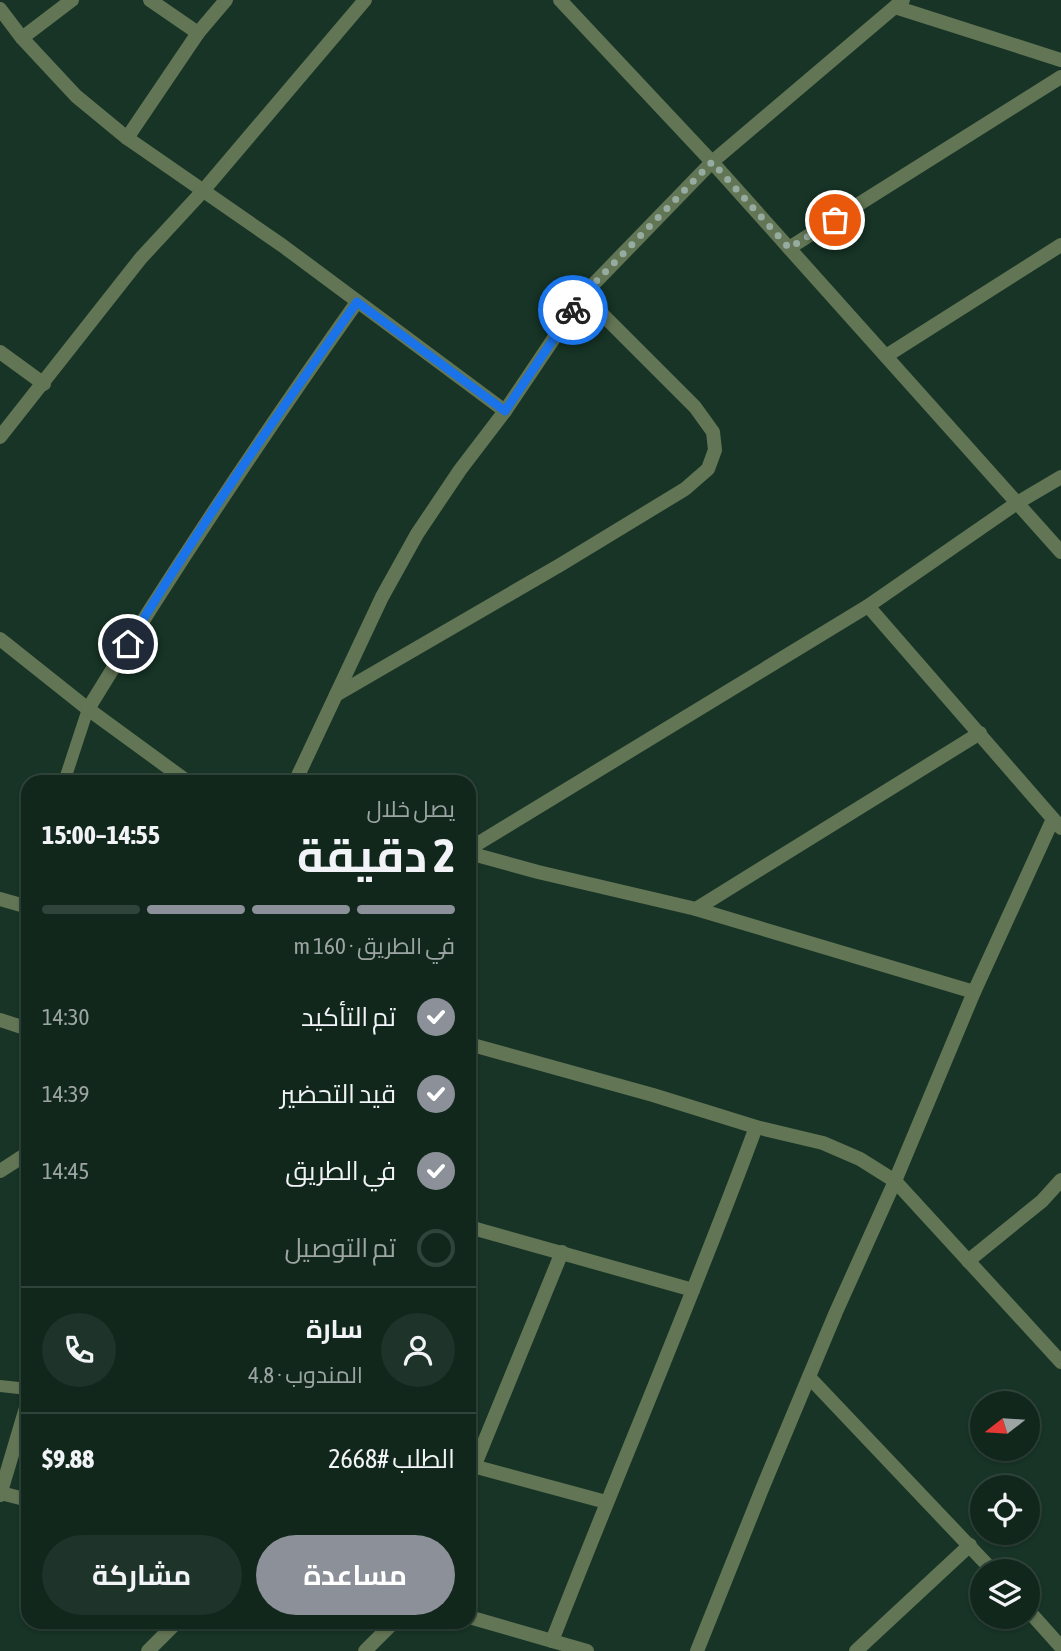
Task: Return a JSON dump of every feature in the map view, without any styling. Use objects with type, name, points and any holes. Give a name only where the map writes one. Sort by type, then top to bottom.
[{"type":"street","points":[[22,38],[72,0]]},
{"type":"street","points":[[150,0],[198,33]]},
{"type":"street","points":[[127,138],[198,33],[226,0]]},
{"type":"street","points":[[0,437],[141,258],[202,192],[365,0]]},
{"type":"street","points":[[561,0],[712,162],[1061,552]]},
{"type":"street","points":[[298,775],[382,597],[417,534],[460,470],[505,411],[583,295],[712,162],[899,4],[1061,60]]},
{"type":"street","points":[[0,9],[22,38],[76,96],[127,138],[283,246],[505,411]]},
{"type":"street","points":[[789,248],[1061,77]]},
{"type":"street","points":[[886,356],[1061,245]]},
{"type":"street","points":[[335,695],[560,565],[685,489],[708,469],[716,450],[713,432],[695,407],[583,295]]},
{"type":"street","points":[[88,709],[168,579],[273,421],[357,302]]},
{"type":"street","points":[[0,352],[44,384]]},
{"type":"street","points":[[476,847],[868,606],[1017,503],[1061,478]]},
{"type":"street","points":[[698,1651],[757,1500],[974,992],[1057,823],[868,606]]},
{"type":"street","points":[[0,639],[88,709],[178,775]]},
{"type":"street","points":[[696,909],[980,733]]},
{"type":"street","points":[[476,853],[696,909],[974,992]]},
{"type":"street","points":[[0,899],[21,901]]},
{"type":"street","points":[[0,1020],[21,1027]]},
{"type":"street","points":[[476,1046],[756,1127],[823,1143],[860,1159],[895,1181],[1061,1362]]},
{"type":"street","points":[[552,1640],[606,1502],[646,1411],[756,1127]]},
{"type":"street","points":[[0,1171],[21,1158]]},
{"type":"street","points":[[968,1261],[1042,1201],[1061,1180]]},
{"type":"street","points":[[476,1229],[693,1290]]},
{"type":"street","points":[[476,1456],[562,1252]]},
{"type":"street","points":[[809,1377],[982,1559]]},
{"type":"street","points":[[21,1424],[0,1494],[21,1498]]},
{"type":"street","points":[[476,1467],[606,1502]]},
{"type":"street","points":[[856,1651],[970,1545]]},
{"type":"street","points":[[476,1619],[587,1651]]},
{"type":"street","points":[[1040,1624],[1061,1647]]},
{"type":"street","points":[[148,1651],[170,1629]]},
{"type":"street","points":[[365,1651],[387,1629]]},
{"type":"lane","points":[[66,775],[88,709]]},
{"type":"lane","points":[[0,1386],[21,1388]]},
{"type":"way so far","points":[[573,310],[583,295],[712,162],[789,248],[835,220]]},
{"type":"route","points":[[128,644],[273,421],[357,302],[505,411],[573,310]]}]
